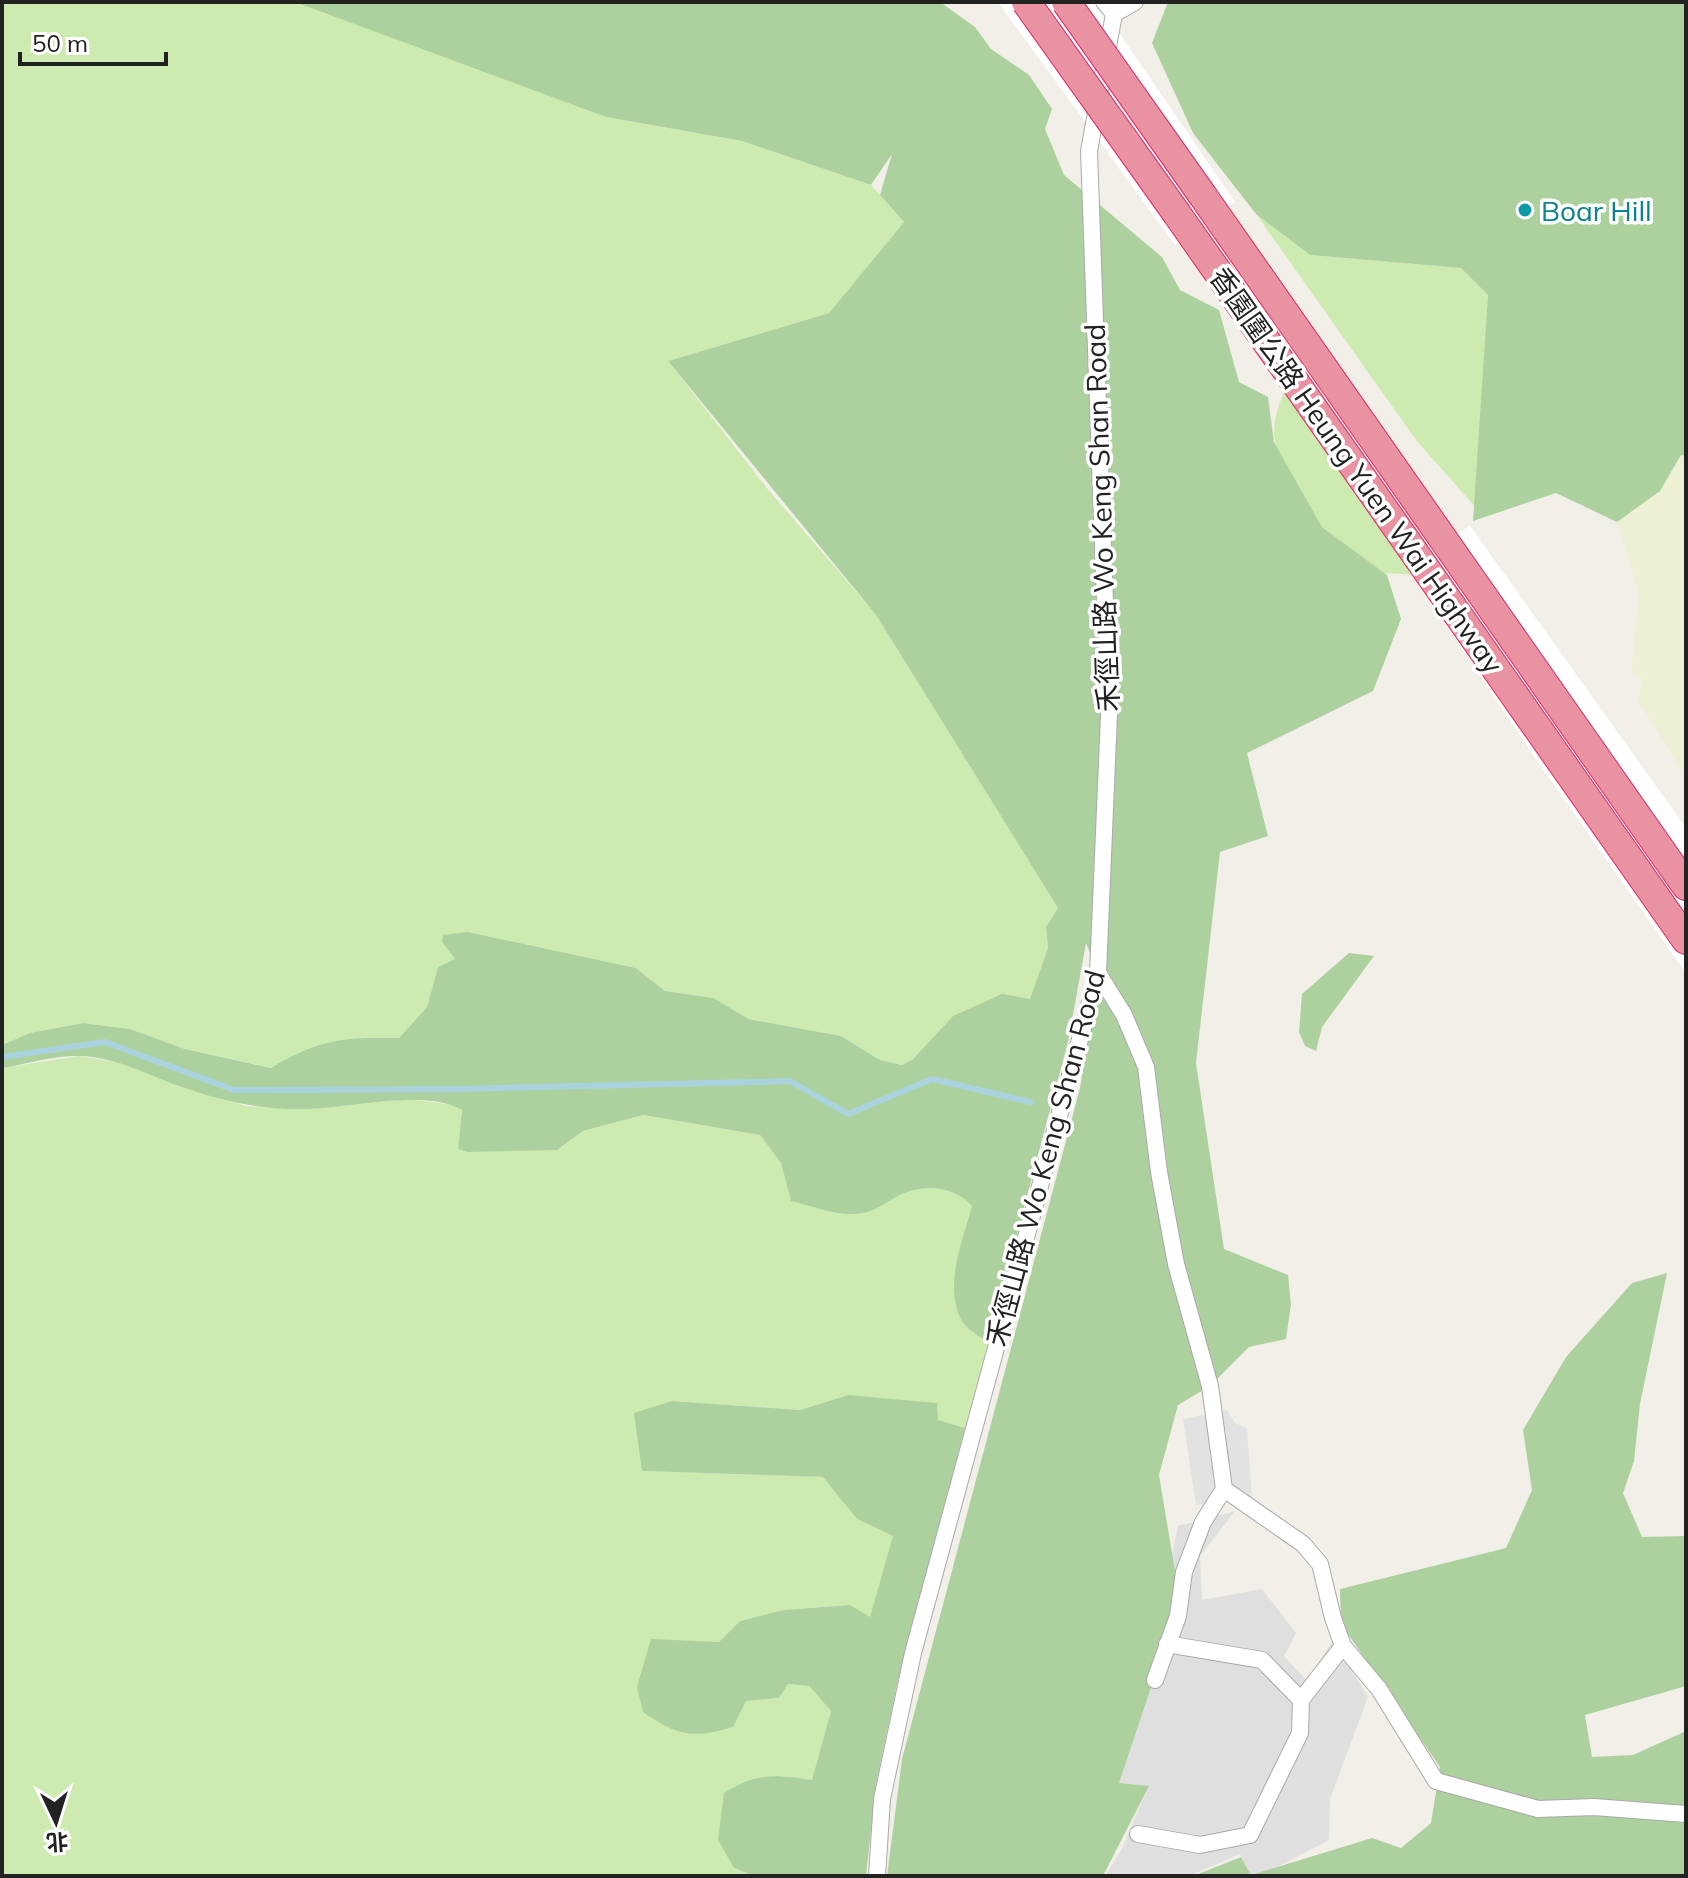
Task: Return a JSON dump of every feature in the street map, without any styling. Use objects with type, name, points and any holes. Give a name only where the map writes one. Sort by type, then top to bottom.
[{"type":"highway","name":"香園圍公路 Heung Yuen Wai Highway","points":[[1026,2],[1686,940]]},
{"type":"highway","name":"香園圍公路 Heung Yuen Wai Highway","points":[[1066,2],[1686,886]]},
{"type":"street","points":[[1109,8],[1135,2]]},
{"type":"street","name":"禾徑山路 Wo Keng Shan Road","points":[[877,1876],[882,1799],[913,1653],[1098,973],[1109,715],[1089,151],[1109,8]]},
{"type":"street","points":[[1098,973],[1124,1015],[1146,1067],[1161,1188],[1176,1264],[1210,1386],[1224,1489],[1203,1522],[1184,1572],[1178,1616],[1155,1680]]},
{"type":"street","points":[[1224,1489],[1303,1544],[1320,1564],[1343,1646],[1379,1689],[1436,1781],[1538,1809],[1594,1807],[1686,1814]]},
{"type":"street","points":[[1167,1644],[1262,1660],[1301,1700]]},
{"type":"street","points":[[1138,1834],[1200,1845],[1250,1835],[1300,1733],[1301,1700],[1343,1646]]},
{"type":"shaded area","points":[[1227,1410],[1235,1423],[1247,1428],[1252,1498],[1196,1505],[1183,1419]]},
{"type":"shaded area","points":[[1235,1511],[1200,1556],[1202,1600],[1262,1589],[1296,1633],[1284,1656],[1307,1681],[1333,1640],[1368,1697],[1330,1799],[1329,1840],[1260,1876],[1251,1876],[1240,1854],[1189,1876],[1105,1876],[1122,1849],[1148,1787],[1118,1784],[1151,1661],[1178,1526]]},
{"type":"green space","points":[[2,2],[316,2],[606,117],[742,141],[871,185],[904,222],[829,313],[668,361],[766,487],[876,615],[1058,908],[1046,927],[1048,948],[1030,1000],[953,1016],[913,1059],[902,1065],[880,1060],[841,1036],[747,1019],[714,998],[665,991],[636,968],[468,932],[442,942],[455,959],[438,967],[427,1007],[399,1038],[332,1042],[304,1051],[272,1068],[185,1049],[130,1029],[83,1023],[30,1033],[2,1045]]},
{"type":"green space","points":[[295,2],[940,2],[975,27],[991,49],[1029,75],[1052,109],[1045,129],[1064,175],[1162,257],[1180,290],[1219,310],[1239,382],[1268,397],[1274,442],[1322,527],[1387,575],[1401,619],[1373,691],[1247,753],[1268,836],[1220,852],[1196,1063],[1224,1249],[1288,1275],[1291,1304],[1286,1339],[1249,1347],[1210,1386],[1178,1405],[1159,1475],[1180,1601],[1119,1783],[1149,1786],[1103,1876],[887,1876],[902,1759],[1080,1088],[1098,973],[1086,943],[1068,1042],[988,1343],[963,1323],[954,1294],[956,1264],[972,1206],[965,1199],[948,1191],[917,1189],[859,1214],[829,1211],[791,1201],[781,1163],[760,1135],[643,1115],[583,1131],[557,1150],[468,1152],[458,1149],[462,1110],[445,1103],[402,1100],[306,1109],[273,1108],[210,1096],[95,1057],[61,1057],[2,1068],[2,1045],[30,1033],[83,1023],[130,1029],[185,1049],[271,1068],[304,1051],[332,1042],[399,1038],[427,1007],[438,967],[455,959],[442,942],[443,935],[468,932],[636,968],[665,991],[714,998],[748,1019],[841,1036],[880,1060],[902,1065],[913,1059],[953,1016],[1002,994],[1030,999],[1048,948],[1046,927],[1058,908],[876,615],[668,361],[829,313],[904,222],[880,195],[892,154],[871,185],[742,141],[606,117]]},
{"type":"green space","points":[[1168,2],[1686,2],[1686,456],[1681,455],[1660,491],[1617,522],[1556,493],[1473,521],[1488,295],[1461,268],[1310,255],[1256,214],[1193,133],[1152,43]]},
{"type":"green space","points":[[1256,214],[1310,255],[1461,268],[1488,295],[1477,509],[1416,440]]},
{"type":"green space","points":[[1285,390],[1418,575],[1384,573],[1322,527],[1276,446],[1276,418]]},
{"type":"green space","points":[[1681,455],[1686,456],[1686,777],[1638,701],[1642,678],[1631,673],[1639,594],[1617,522],[1660,491]]},
{"type":"green space","points":[[1349,953],[1374,956],[1322,1027],[1316,1051],[1305,1046],[1299,1032],[1302,994]]},
{"type":"green space","points":[[79,1056],[130,1064],[182,1087],[246,1106],[298,1110],[410,1099],[453,1105],[462,1110],[458,1149],[557,1150],[583,1131],[643,1115],[760,1135],[781,1163],[791,1201],[852,1214],[871,1210],[907,1192],[927,1188],[957,1194],[973,1206],[967,1227],[963,1324],[988,1343],[965,1428],[848,1395],[800,1410],[672,1401],[642,1471],[824,1477],[857,1519],[894,1536],[870,1618],[850,1605],[783,1610],[740,1621],[719,1642],[746,1701],[779,1698],[788,1684],[809,1686],[831,1711],[812,1781],[782,1776],[734,1868],[754,1876],[2,1876],[2,1068]]},
{"type":"green space","points":[[1667,1273],[1640,1404],[1634,1461],[1623,1493],[1642,1537],[1686,1536],[1686,1686],[1585,1715],[1592,1757],[1633,1755],[1686,1731],[1686,1876],[1193,1876],[1241,1857],[1251,1875],[1372,1838],[1401,1848],[1431,1823],[1440,1767],[1341,1624],[1340,1589],[1506,1548],[1532,1490],[1523,1430],[1566,1357],[1632,1283]]},
{"type":"green space","points":[[848,1395],[937,1403],[938,1420],[965,1428],[898,1680],[876,1784],[866,1876],[754,1876],[734,1868],[718,1840],[724,1793],[757,1778],[812,1780],[831,1711],[809,1686],[788,1684],[779,1698],[746,1701],[733,1727],[696,1734],[666,1726],[643,1712],[637,1687],[651,1639],[719,1642],[740,1621],[783,1610],[850,1605],[870,1617],[893,1536],[857,1519],[823,1477],[642,1471],[634,1413],[672,1401],[800,1410]]},
{"type":"pier","points":[[998,2],[1054,2],[1203,224],[1175,245]]},
{"type":"pier","points":[[1059,2],[1098,2],[1235,202],[1207,221]]},
{"type":"pier","points":[[1470,526],[1686,828],[1686,973],[1533,755],[1404,562]]},
{"type":"waterway","points":[[2,1057],[105,1042],[234,1090],[459,1089],[790,1081],[848,1114],[932,1079],[1030,1102]]},
{"type":"place","name":"Boar Hill","points":[[1525,210]]}]
